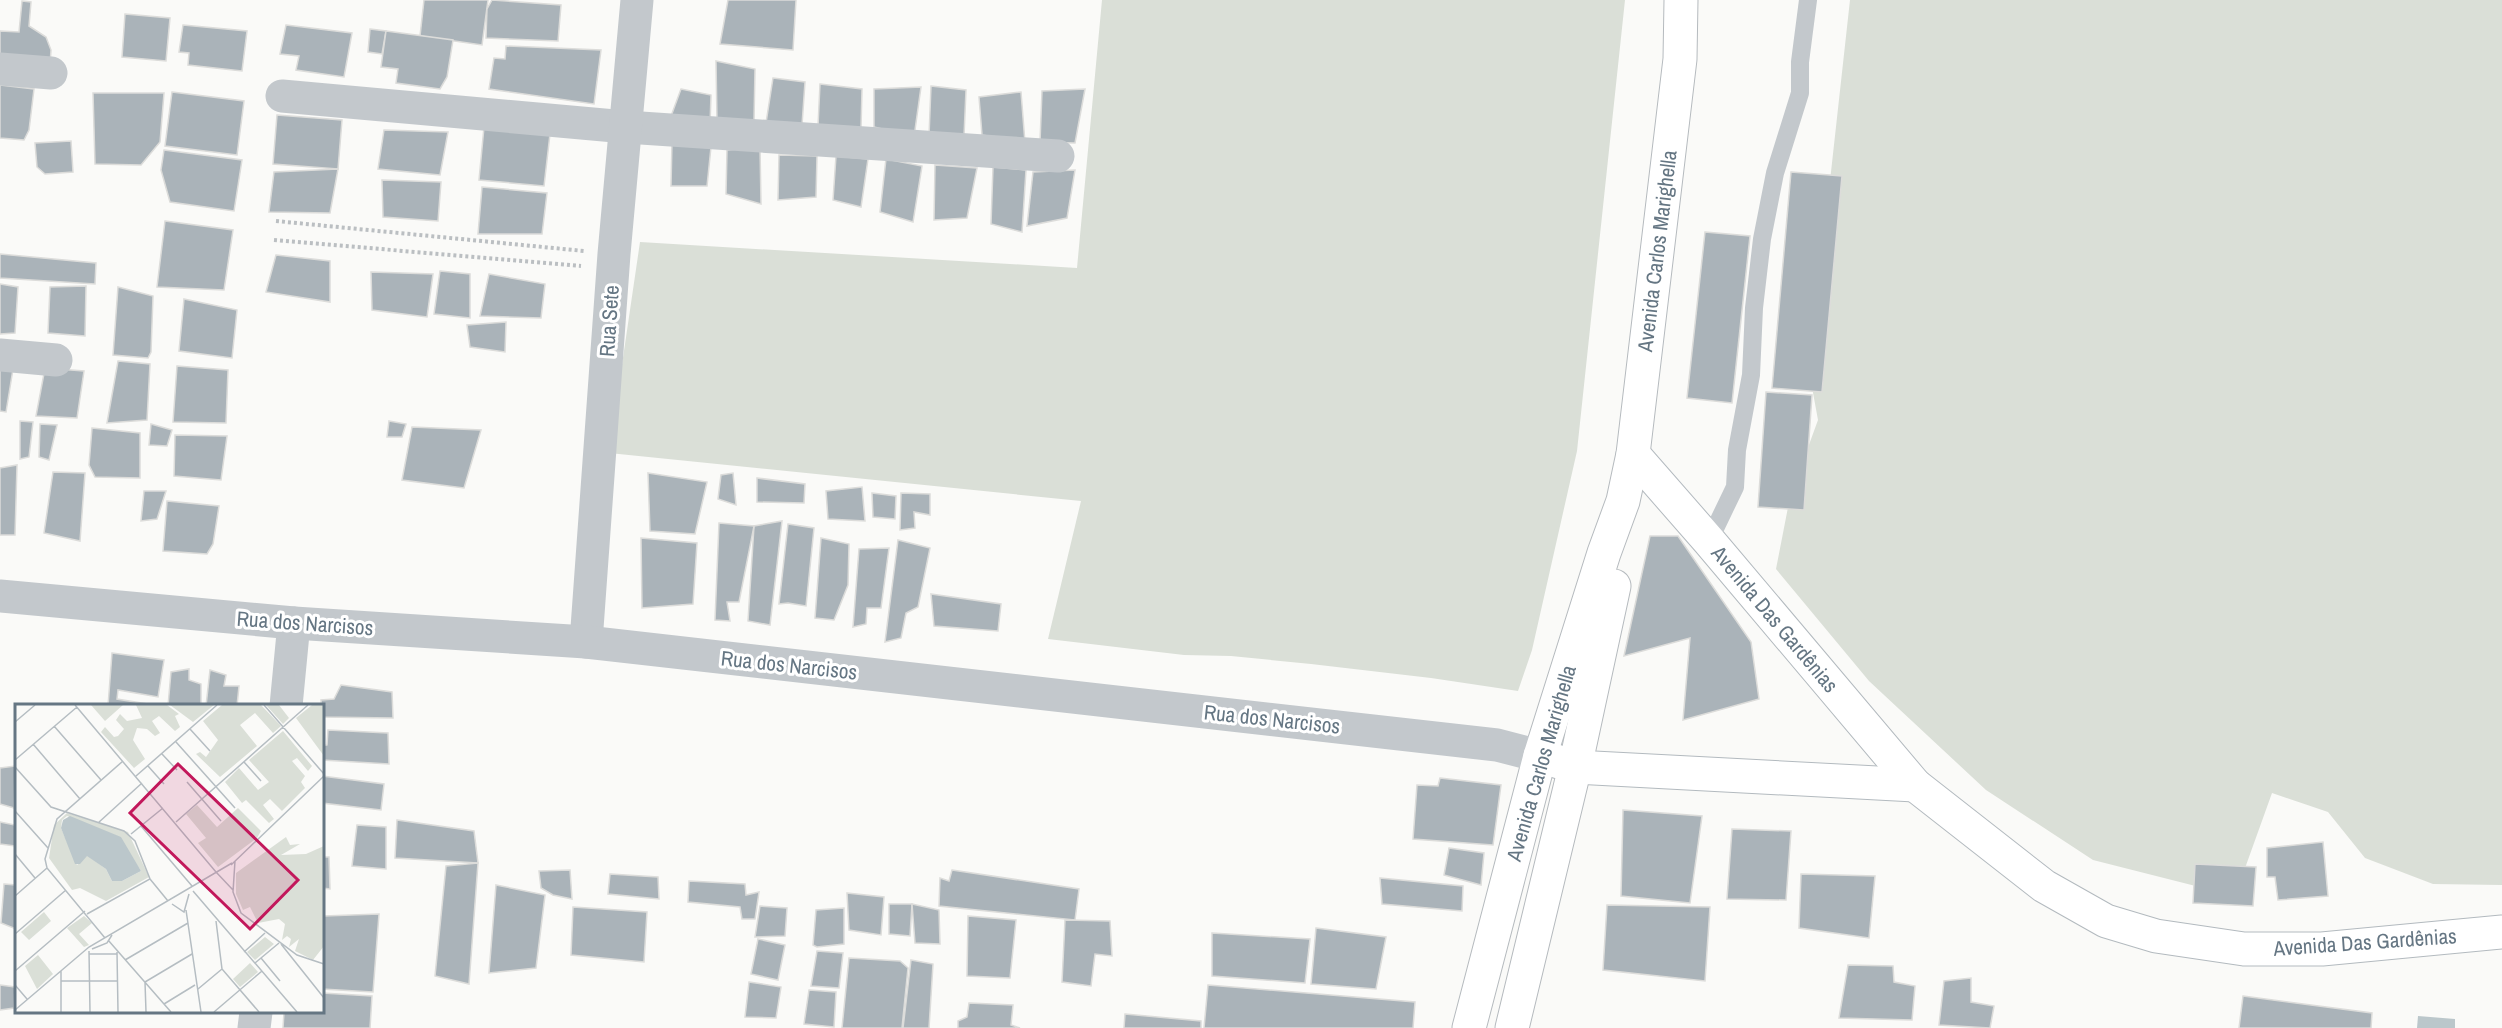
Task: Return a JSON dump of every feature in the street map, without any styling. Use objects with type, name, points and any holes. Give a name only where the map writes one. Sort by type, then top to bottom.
[{"type":"main road","name":"Avenida Carlos Marighella","points":[[1469,1028],[1540,756],[1604,553],[1623,501],[1633,454],[1680,59],[1681,0]]},
{"type":"main road","name":"Avenida Das Gardênias","points":[[1633,454],[1915,785],[2044,886],[2106,921],[2156,936],[2244,949],[2322,949],[2502,932]]},
{"type":"main road","name":"Avenida Carlos Marighella","points":[[1512,1028],[1575,767],[1621,552],[1623,501]]},
{"type":"main road","name":"Rua dos Narcisos","points":[[1540,756],[1575,767]]},
{"type":"main road","points":[[1575,767],[1915,785]]},
{"type":"street","name":"Rua Sete","points":[[586,642],[614,261],[637,0]]},
{"type":"street","points":[[0,69],[51,73]]},
{"type":"street","points":[[282,96],[626,127],[1058,156]]},
{"type":"street","points":[[0,355],[56,360]]},
{"type":"street","name":"Rua dos Narcisos","points":[[0,596],[294,623],[586,642],[1497,745],[1540,756]]},
{"type":"street","points":[[286,704],[294,623]]},
{"type":"street","points":[[254,1028],[256,1013]]},
{"type":"lane","points":[[1709,541],[1735,487],[1737,450],[1751,375],[1754,308],[1762,239],[1775,173],[1800,93],[1800,62],[1808,0]]},
{"type":"path","points":[[276,221],[614,261]]},
{"type":"path","points":[[274,240],[614,261]]},
{"type":"shaded area","points":[[1102,0],[1625,0],[1577,451],[1532,650],[1518,691],[1311,664],[1231,656],[1184,655],[1048,639],[1081,501],[609,453],[640,242],[1077,268]]},
{"type":"shaded area","points":[[1850,0],[2502,0],[2502,885],[2433,884],[2365,858],[2328,812],[2272,793],[2235,896],[2093,860],[1986,790],[1869,681],[1776,569],[1790,497],[1818,420],[1809,371]]},
{"type":"shaded area","points":[[2418,1016],[2455,1019],[2455,1028],[2417,1028]]},
{"type":"building","points":[[424,0],[488,0],[482,45],[420,36]]},
{"type":"building","points":[[492,0],[561,5],[558,41],[486,38],[487,9]]},
{"type":"building","points":[[728,0],[796,0],[793,50],[720,44]]},
{"type":"building","points":[[22,1],[31,2],[29,26],[46,37],[51,50],[50,65],[0,61],[0,31],[19,32]]},
{"type":"building","points":[[125,14],[170,18],[166,61],[122,57]]},
{"type":"building","points":[[183,25],[247,31],[242,71],[188,65],[189,53],[179,52]]},
{"type":"building","points":[[286,25],[352,33],[344,77],[296,70],[299,56],[280,54]]},
{"type":"building","points":[[370,29],[386,31],[382,54],[368,52]]},
{"type":"building","points":[[386,31],[453,40],[447,77],[440,89],[396,83],[398,69],[381,67]]},
{"type":"building","points":[[506,46],[601,50],[594,104],[489,89],[494,58],[505,59]]},
{"type":"building","points":[[716,61],[755,69],[754,121],[717,122]]},
{"type":"building","points":[[773,78],[805,82],[802,125],[766,123]]},
{"type":"building","points":[[820,84],[862,89],[861,129],[818,126]]},
{"type":"building","points":[[0,85],[34,89],[29,130],[24,140],[0,138]]},
{"type":"building","points":[[931,86],[966,90],[964,136],[929,136]]},
{"type":"building","points":[[921,87],[914,137],[874,127],[874,89]]},
{"type":"building","points":[[681,89],[711,95],[710,125],[670,119]]},
{"type":"building","points":[[1085,89],[1075,143],[1040,142],[1042,91]]},
{"type":"building","points":[[172,92],[244,101],[237,155],[165,146]]},
{"type":"building","points":[[1021,92],[1025,143],[982,135],[979,97]]},
{"type":"building","points":[[93,93],[164,93],[160,142],[141,165],[95,164]]},
{"type":"building","points":[[277,115],[342,120],[338,169],[273,164]]},
{"type":"building","points":[[484,127],[550,134],[544,186],[479,180]]},
{"type":"building","points":[[384,130],[448,132],[440,175],[378,169]]},
{"type":"building","points":[[71,141],[73,172],[45,174],[37,167],[35,143]]},
{"type":"building","points":[[672,141],[711,147],[707,186],[671,186]]},
{"type":"building","points":[[760,147],[761,204],[726,194],[727,150]]},
{"type":"building","points":[[164,150],[242,160],[234,211],[170,202],[161,170]]},
{"type":"building","points":[[779,155],[817,156],[816,197],[778,200]]},
{"type":"building","points":[[836,156],[868,159],[861,207],[833,200]]},
{"type":"building","points":[[886,159],[922,166],[913,222],[880,212]]},
{"type":"building","points":[[935,165],[977,168],[967,218],[934,220]]},
{"type":"building","points":[[993,167],[1026,170],[1022,232],[991,224]]},
{"type":"building","points":[[338,169],[330,213],[269,212],[274,172]]},
{"type":"building","points":[[1075,170],[1067,218],[1027,226],[1033,172]]},
{"type":"building","points":[[1791,172],[1842,176],[1822,392],[1772,388]]},
{"type":"building","points":[[382,180],[441,182],[438,221],[383,217]]},
{"type":"building","points":[[482,187],[547,193],[542,234],[478,234]]},
{"type":"building","points":[[165,221],[233,230],[224,290],[157,287]]},
{"type":"building","points":[[1705,232],[1750,236],[1732,403],[1687,398]]},
{"type":"building","points":[[0,254],[96,263],[95,284],[0,278]]},
{"type":"building","points":[[276,255],[330,261],[330,302],[266,292]]},
{"type":"building","points":[[440,271],[470,274],[470,318],[434,314]]},
{"type":"building","points":[[371,272],[433,274],[427,317],[372,310]]},
{"type":"building","points":[[489,274],[545,284],[541,318],[480,316]]},
{"type":"building","points":[[0,284],[18,287],[15,333],[0,334]]},
{"type":"building","points":[[86,286],[85,336],[48,333],[50,287]]},
{"type":"building","points":[[118,287],[153,296],[151,352],[148,358],[113,355]]},
{"type":"building","points":[[184,299],[237,310],[232,358],[179,351]]},
{"type":"building","points":[[506,322],[505,352],[470,347],[467,325]]},
{"type":"building","points":[[118,361],[150,364],[147,420],[107,423]]},
{"type":"building","points":[[0,362],[14,363],[6,412],[0,411]]},
{"type":"building","points":[[177,366],[228,370],[226,423],[173,422]]},
{"type":"building","points":[[45,368],[84,371],[77,418],[36,416]]},
{"type":"building","points":[[1766,392],[1812,395],[1804,510],[1758,507]]},
{"type":"building","points":[[20,421],[33,422],[29,457],[20,459]]},
{"type":"building","points":[[389,421],[406,424],[402,437],[387,437]]},
{"type":"building","points":[[40,424],[57,425],[49,460],[39,457]]},
{"type":"building","points":[[151,424],[172,430],[167,446],[149,445]]},
{"type":"building","points":[[412,427],[481,430],[464,488],[402,480]]},
{"type":"building","points":[[92,428],[140,433],[140,478],[95,477],[89,465]]},
{"type":"building","points":[[175,435],[227,436],[221,480],[174,476]]},
{"type":"building","points":[[17,465],[15,535],[0,535],[0,468]]},
{"type":"building","points":[[53,472],[85,473],[80,541],[44,533]]},
{"type":"building","points":[[648,473],[707,482],[695,534],[650,531]]},
{"type":"building","points":[[733,473],[736,505],[718,499],[721,475]]},
{"type":"building","points":[[757,478],[805,484],[804,503],[757,502]]},
{"type":"building","points":[[862,487],[865,521],[828,519],[826,491]]},
{"type":"building","points":[[144,491],[166,491],[157,519],[141,521]]},
{"type":"building","points":[[872,493],[896,496],[895,519],[873,517]]},
{"type":"building","points":[[901,493],[930,494],[930,515],[914,512],[915,528],[900,530]]},
{"type":"building","points":[[167,501],[219,506],[213,544],[207,554],[163,551]]},
{"type":"building","points":[[782,521],[770,625],[748,621],[754,526]]},
{"type":"building","points":[[719,523],[754,526],[739,602],[727,602],[730,621],[715,620]]},
{"type":"building","points":[[788,524],[814,528],[806,606],[779,604]]},
{"type":"building","points":[[1650,536],[1678,536],[1751,642],[1759,699],[1683,720],[1690,638],[1624,656]]},
{"type":"building","points":[[641,538],[697,543],[693,604],[642,608]]},
{"type":"building","points":[[821,538],[849,544],[848,585],[834,620],[815,618]]},
{"type":"building","points":[[898,540],[930,548],[918,607],[906,613],[901,638],[885,642]]},
{"type":"building","points":[[889,548],[881,608],[867,608],[866,624],[853,627],[859,549]]},
{"type":"building","points":[[931,594],[1001,604],[998,631],[934,626]]},
{"type":"building","points":[[112,653],[164,660],[158,697],[118,690],[117,699],[148,704],[108,704]]},
{"type":"building","points":[[189,669],[189,680],[201,684],[201,704],[168,704],[171,672]]},
{"type":"building","points":[[210,670],[226,675],[224,686],[239,686],[237,704],[206,704]]},
{"type":"building","points":[[341,685],[392,692],[393,718],[324,717],[324,704],[321,704],[321,700],[334,699]]},
{"type":"building","points":[[328,730],[388,733],[389,764],[324,760],[324,746],[327,745]]},
{"type":"building","points":[[15,766],[14,808],[0,804],[0,768]]},
{"type":"building","points":[[324,776],[384,784],[381,810],[324,803]]},
{"type":"building","points":[[1440,778],[1501,785],[1493,845],[1413,839],[1417,785],[1438,786]]},
{"type":"building","points":[[1623,810],[1702,816],[1690,903],[1621,896]]},
{"type":"building","points":[[397,820],[474,831],[478,863],[395,858]]},
{"type":"building","points":[[0,822],[15,825],[15,846],[0,844]]},
{"type":"building","points":[[357,825],[386,827],[386,869],[352,866]]},
{"type":"building","points":[[1732,829],[1791,831],[1786,900],[1727,899]]},
{"type":"building","points":[[2323,842],[2328,896],[2278,900],[2275,877],[2267,877],[2267,848]]},
{"type":"building","points":[[1449,848],[1484,853],[1481,885],[1444,875]]},
{"type":"building","points":[[324,857],[329,857],[330,889],[324,888]]},
{"type":"building","points":[[478,863],[469,984],[435,976],[446,866]]},
{"type":"building","points":[[2195,864],[2256,867],[2253,906],[2193,903]]},
{"type":"building","points":[[570,870],[572,899],[553,895],[541,888],[539,871]]},
{"type":"building","points":[[952,870],[1079,889],[1075,920],[939,906],[940,878],[949,881]]},
{"type":"building","points":[[610,874],[658,877],[659,899],[608,894]]},
{"type":"building","points":[[1801,874],[1875,876],[1869,938],[1799,928]]},
{"type":"building","points":[[1380,878],[1463,886],[1462,911],[1382,904]]},
{"type":"building","points":[[689,881],[745,884],[746,895],[759,892],[755,919],[742,919],[740,907],[688,902]]},
{"type":"building","points":[[4,884],[15,885],[15,929],[1,923]]},
{"type":"building","points":[[496,885],[545,895],[536,968],[489,973]]},
{"type":"building","points":[[847,893],[884,897],[881,935],[849,930]]},
{"type":"building","points":[[889,904],[912,904],[910,936],[889,934]]},
{"type":"building","points":[[912,904],[939,910],[940,944],[915,943]]},
{"type":"building","points":[[1607,905],[1710,907],[1705,981],[1603,970]]},
{"type":"building","points":[[760,906],[787,908],[785,936],[755,937]]},
{"type":"building","points":[[573,907],[647,912],[644,962],[571,955]]},
{"type":"building","points":[[844,908],[844,944],[817,947],[813,945],[816,910]]},
{"type":"building","points":[[379,914],[373,992],[324,989],[324,916]]},
{"type":"building","points":[[968,916],[1016,920],[1010,978],[967,976]]},
{"type":"building","points":[[1065,920],[1110,921],[1112,956],[1095,954],[1091,986],[1062,982]]},
{"type":"building","points":[[1316,928],[1386,937],[1376,989],[1311,984]]},
{"type":"building","points":[[1212,933],[1310,939],[1305,983],[1212,976]]},
{"type":"building","points":[[758,939],[785,945],[778,980],[751,974]]},
{"type":"building","points":[[817,951],[843,953],[839,988],[811,986]]},
{"type":"building","points":[[849,958],[900,961],[908,968],[902,1028],[842,1028]]},
{"type":"building","points":[[911,960],[933,964],[929,1028],[903,1028]]},
{"type":"building","points":[[1848,965],[1893,966],[1894,982],[1915,986],[1912,1020],[1839,1018]]},
{"type":"building","points":[[1971,978],[1971,1002],[1994,1006],[1990,1028],[1939,1025],[1944,981]]},
{"type":"building","points":[[749,982],[781,987],[776,1018],[745,1017]]},
{"type":"building","points":[[0,985],[15,987],[14,1008],[0,1010]]},
{"type":"building","points":[[1208,985],[1415,1002],[1413,1028],[1204,1028]]},
{"type":"building","points":[[809,990],[836,992],[834,1027],[804,1024]]},
{"type":"building","points":[[324,993],[372,996],[370,1028],[283,1028],[284,1013],[324,1013]]},
{"type":"building","points":[[2243,996],[2372,1013],[2371,1028],[2239,1028]]},
{"type":"building","points":[[969,1003],[1013,1005],[1011,1025],[1020,1028],[958,1028],[958,1021],[967,1017]]},
{"type":"building","points":[[1125,1014],[1201,1021],[1201,1028],[1124,1028]]}]
